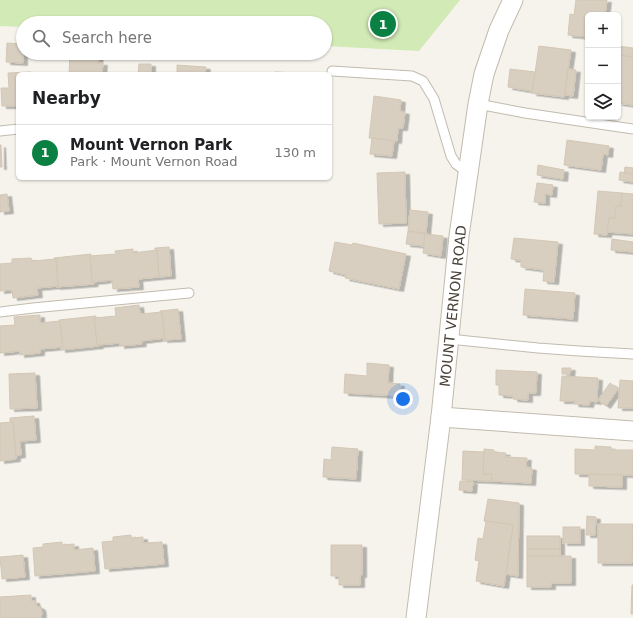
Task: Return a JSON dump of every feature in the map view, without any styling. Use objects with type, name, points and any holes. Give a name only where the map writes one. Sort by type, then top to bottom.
[{"type":"street","name":"MOUNT VERNON ROAD","points":[[416,618],[441,417],[459,236],[478,104],[484,74],[499,30],[513,0]]},
{"type":"street","points":[[441,417],[633,431]]},
{"type":"lane","points":[[332,71],[412,76],[423,81],[434,99],[451,156],[456,164],[468,173]]},
{"type":"lane","points":[[478,104],[525,113],[633,129]]},
{"type":"lane","points":[[0,131],[16,129]]},
{"type":"lane","points":[[0,312],[189,293]]},
{"type":"lane","points":[[449,339],[486,344],[633,354]]},
{"type":"green space","points":[[0,0],[460,0],[419,51],[332,46],[332,16],[16,16],[16,27],[0,26]]},
{"type":"building","points":[[576,0],[607,0],[605,12],[585,12],[585,37],[568,35],[570,14],[574,15]]},
{"type":"building","points":[[7,43],[16,44],[16,60],[23,60],[23,63],[6,62]]},
{"type":"building","points":[[539,46],[571,50],[564,97],[532,93]]},
{"type":"building","points":[[621,46],[633,48],[633,57],[621,55]]},
{"type":"building","points":[[621,55],[633,57],[633,105],[621,103]]},
{"type":"building","points":[[70,60],[98,60],[98,63],[103,63],[102,72],[69,72]]},
{"type":"building","points":[[139,64],[151,64],[151,72],[138,72]]},
{"type":"building","points":[[177,65],[206,67],[205,72],[177,72]]},
{"type":"building","points":[[510,69],[535,72],[532,91],[508,87]]},
{"type":"building","points":[[568,69],[576,70],[573,96],[565,95]]},
{"type":"building","points":[[8,73],[16,73],[16,106],[2,106],[1,88],[9,88]]},
{"type":"building","points":[[374,96],[401,100],[400,111],[405,112],[403,128],[398,128],[397,141],[369,138]]},
{"type":"building","points":[[372,138],[394,141],[392,156],[370,154]]},
{"type":"building","points":[[567,140],[609,146],[608,155],[603,154],[601,170],[564,165]]},
{"type":"building","points":[[1,145],[2,167],[0,167]]},
{"type":"building","points":[[538,165],[564,170],[563,179],[537,175]]},
{"type":"building","points":[[625,167],[633,168],[633,174],[624,173]]},
{"type":"building","points":[[405,172],[406,223],[379,224],[377,173]]},
{"type":"building","points":[[620,172],[633,174],[633,182],[619,180]]},
{"type":"building","points":[[537,183],[553,185],[552,195],[545,194],[545,203],[534,202]]},
{"type":"building","points":[[598,191],[622,193],[621,206],[616,206],[615,218],[609,218],[607,235],[594,234]]},
{"type":"building","points":[[622,193],[633,194],[633,234],[607,232],[609,218],[615,218],[616,206],[621,206]]},
{"type":"building","points":[[7,194],[9,211],[0,212],[0,195]]},
{"type":"building","points":[[410,210],[428,212],[426,233],[408,231]]},
{"type":"building","points":[[408,231],[425,234],[424,246],[406,244]]},
{"type":"building","points":[[425,234],[443,236],[441,256],[423,253]]},
{"type":"building","points":[[514,238],[558,242],[554,282],[543,281],[544,270],[521,267],[521,260],[511,259]]},
{"type":"building","points":[[612,239],[633,242],[633,252],[611,250]]},
{"type":"building","points":[[335,242],[352,245],[353,243],[406,254],[399,289],[345,278],[346,275],[329,271]]},
{"type":"building","points":[[169,247],[171,276],[159,277],[157,250],[155,251],[155,248]]},
{"type":"building","points":[[133,249],[133,253],[157,250],[159,277],[138,279],[139,287],[113,289],[112,280],[92,282],[90,256],[116,254],[115,251]]},
{"type":"building","points":[[91,254],[92,282],[94,284],[56,287],[58,286],[56,259],[54,258]]},
{"type":"building","points":[[31,258],[32,261],[56,259],[58,286],[37,288],[38,295],[13,298],[12,290],[0,291],[0,264],[12,263],[12,259]]},
{"type":"building","points":[[525,289],[575,293],[573,319],[523,315]]},
{"type":"building","points":[[139,305],[140,314],[162,312],[165,338],[141,341],[142,344],[120,346],[120,343],[97,345],[94,318],[116,316],[115,308]]},
{"type":"building","points":[[178,309],[181,339],[163,340],[163,338],[165,338],[162,312],[160,311]]},
{"type":"building","points":[[40,315],[40,323],[60,321],[63,347],[40,349],[40,353],[20,355],[20,351],[0,353],[0,326],[15,325],[14,317]]},
{"type":"building","points":[[96,316],[96,318],[94,318],[97,345],[99,346],[61,350],[63,347],[59,320]]},
{"type":"building","points":[[367,363],[389,365],[388,383],[400,384],[399,396],[344,393],[345,374],[367,376]]},
{"type":"building","points":[[562,368],[571,368],[570,374],[562,374]]},
{"type":"building","points":[[496,370],[537,372],[536,393],[528,393],[528,400],[513,399],[513,396],[499,395],[499,385],[496,385]]},
{"type":"building","points":[[35,373],[37,408],[10,409],[9,374]]},
{"type":"building","points":[[562,376],[598,378],[597,402],[590,401],[589,405],[574,404],[575,401],[560,401]]},
{"type":"building","points":[[620,380],[633,381],[633,408],[618,408]]},
{"type":"building","points":[[610,383],[618,389],[606,406],[598,400]]},
{"type":"building","points":[[34,416],[36,440],[20,441],[21,455],[16,456],[13,422],[10,422],[10,418]]},
{"type":"building","points":[[13,422],[16,459],[0,461],[0,423]]},
{"type":"building","points":[[595,446],[611,447],[611,450],[633,450],[633,475],[575,474],[575,449],[595,450]]},
{"type":"building","points":[[332,447],[358,449],[356,479],[323,477],[324,459],[331,460]]},
{"type":"building","points":[[484,449],[506,453],[505,457],[527,458],[526,467],[532,468],[531,483],[491,481],[492,474],[483,474]]},
{"type":"building","points":[[463,451],[484,452],[483,474],[492,474],[491,481],[462,480]]},
{"type":"building","points":[[589,474],[622,475],[622,487],[589,486]]},
{"type":"building","points":[[460,481],[473,482],[472,491],[459,490]]},
{"type":"building","points":[[488,499],[519,503],[518,576],[506,574],[513,525],[484,521]]},
{"type":"building","points":[[587,516],[596,517],[595,535],[586,535]]},
{"type":"building","points":[[486,521],[513,525],[504,586],[476,581],[479,561],[475,560],[478,538],[483,539]]},
{"type":"building","points":[[598,524],[633,524],[632,563],[598,563]]},
{"type":"building","points":[[563,527],[580,527],[580,543],[563,543]]},
{"type":"building","points":[[131,535],[131,538],[143,537],[143,543],[162,542],[164,564],[105,569],[102,542],[113,541],[113,537]]},
{"type":"building","points":[[527,536],[560,536],[560,549],[527,549]]},
{"type":"building","points":[[62,542],[62,545],[74,544],[74,550],[93,548],[95,571],[35,576],[33,548],[43,547],[43,544]]},
{"type":"building","points":[[331,545],[362,545],[362,575],[360,575],[360,585],[339,585],[339,576],[331,576]]},
{"type":"building","points":[[527,549],[560,549],[560,556],[527,556]]},
{"type":"building","points":[[23,555],[25,577],[2,579],[0,557]]},
{"type":"building","points":[[527,556],[571,556],[571,583],[551,583],[551,587],[527,587]]},
{"type":"building","points":[[632,585],[633,614],[631,614]]},
{"type":"building","points":[[31,595],[31,601],[35,601],[36,605],[41,608],[41,618],[0,618],[0,597]]},
{"type":"place","name":"Mount Vernon Park","points":[[383,24]]}]
